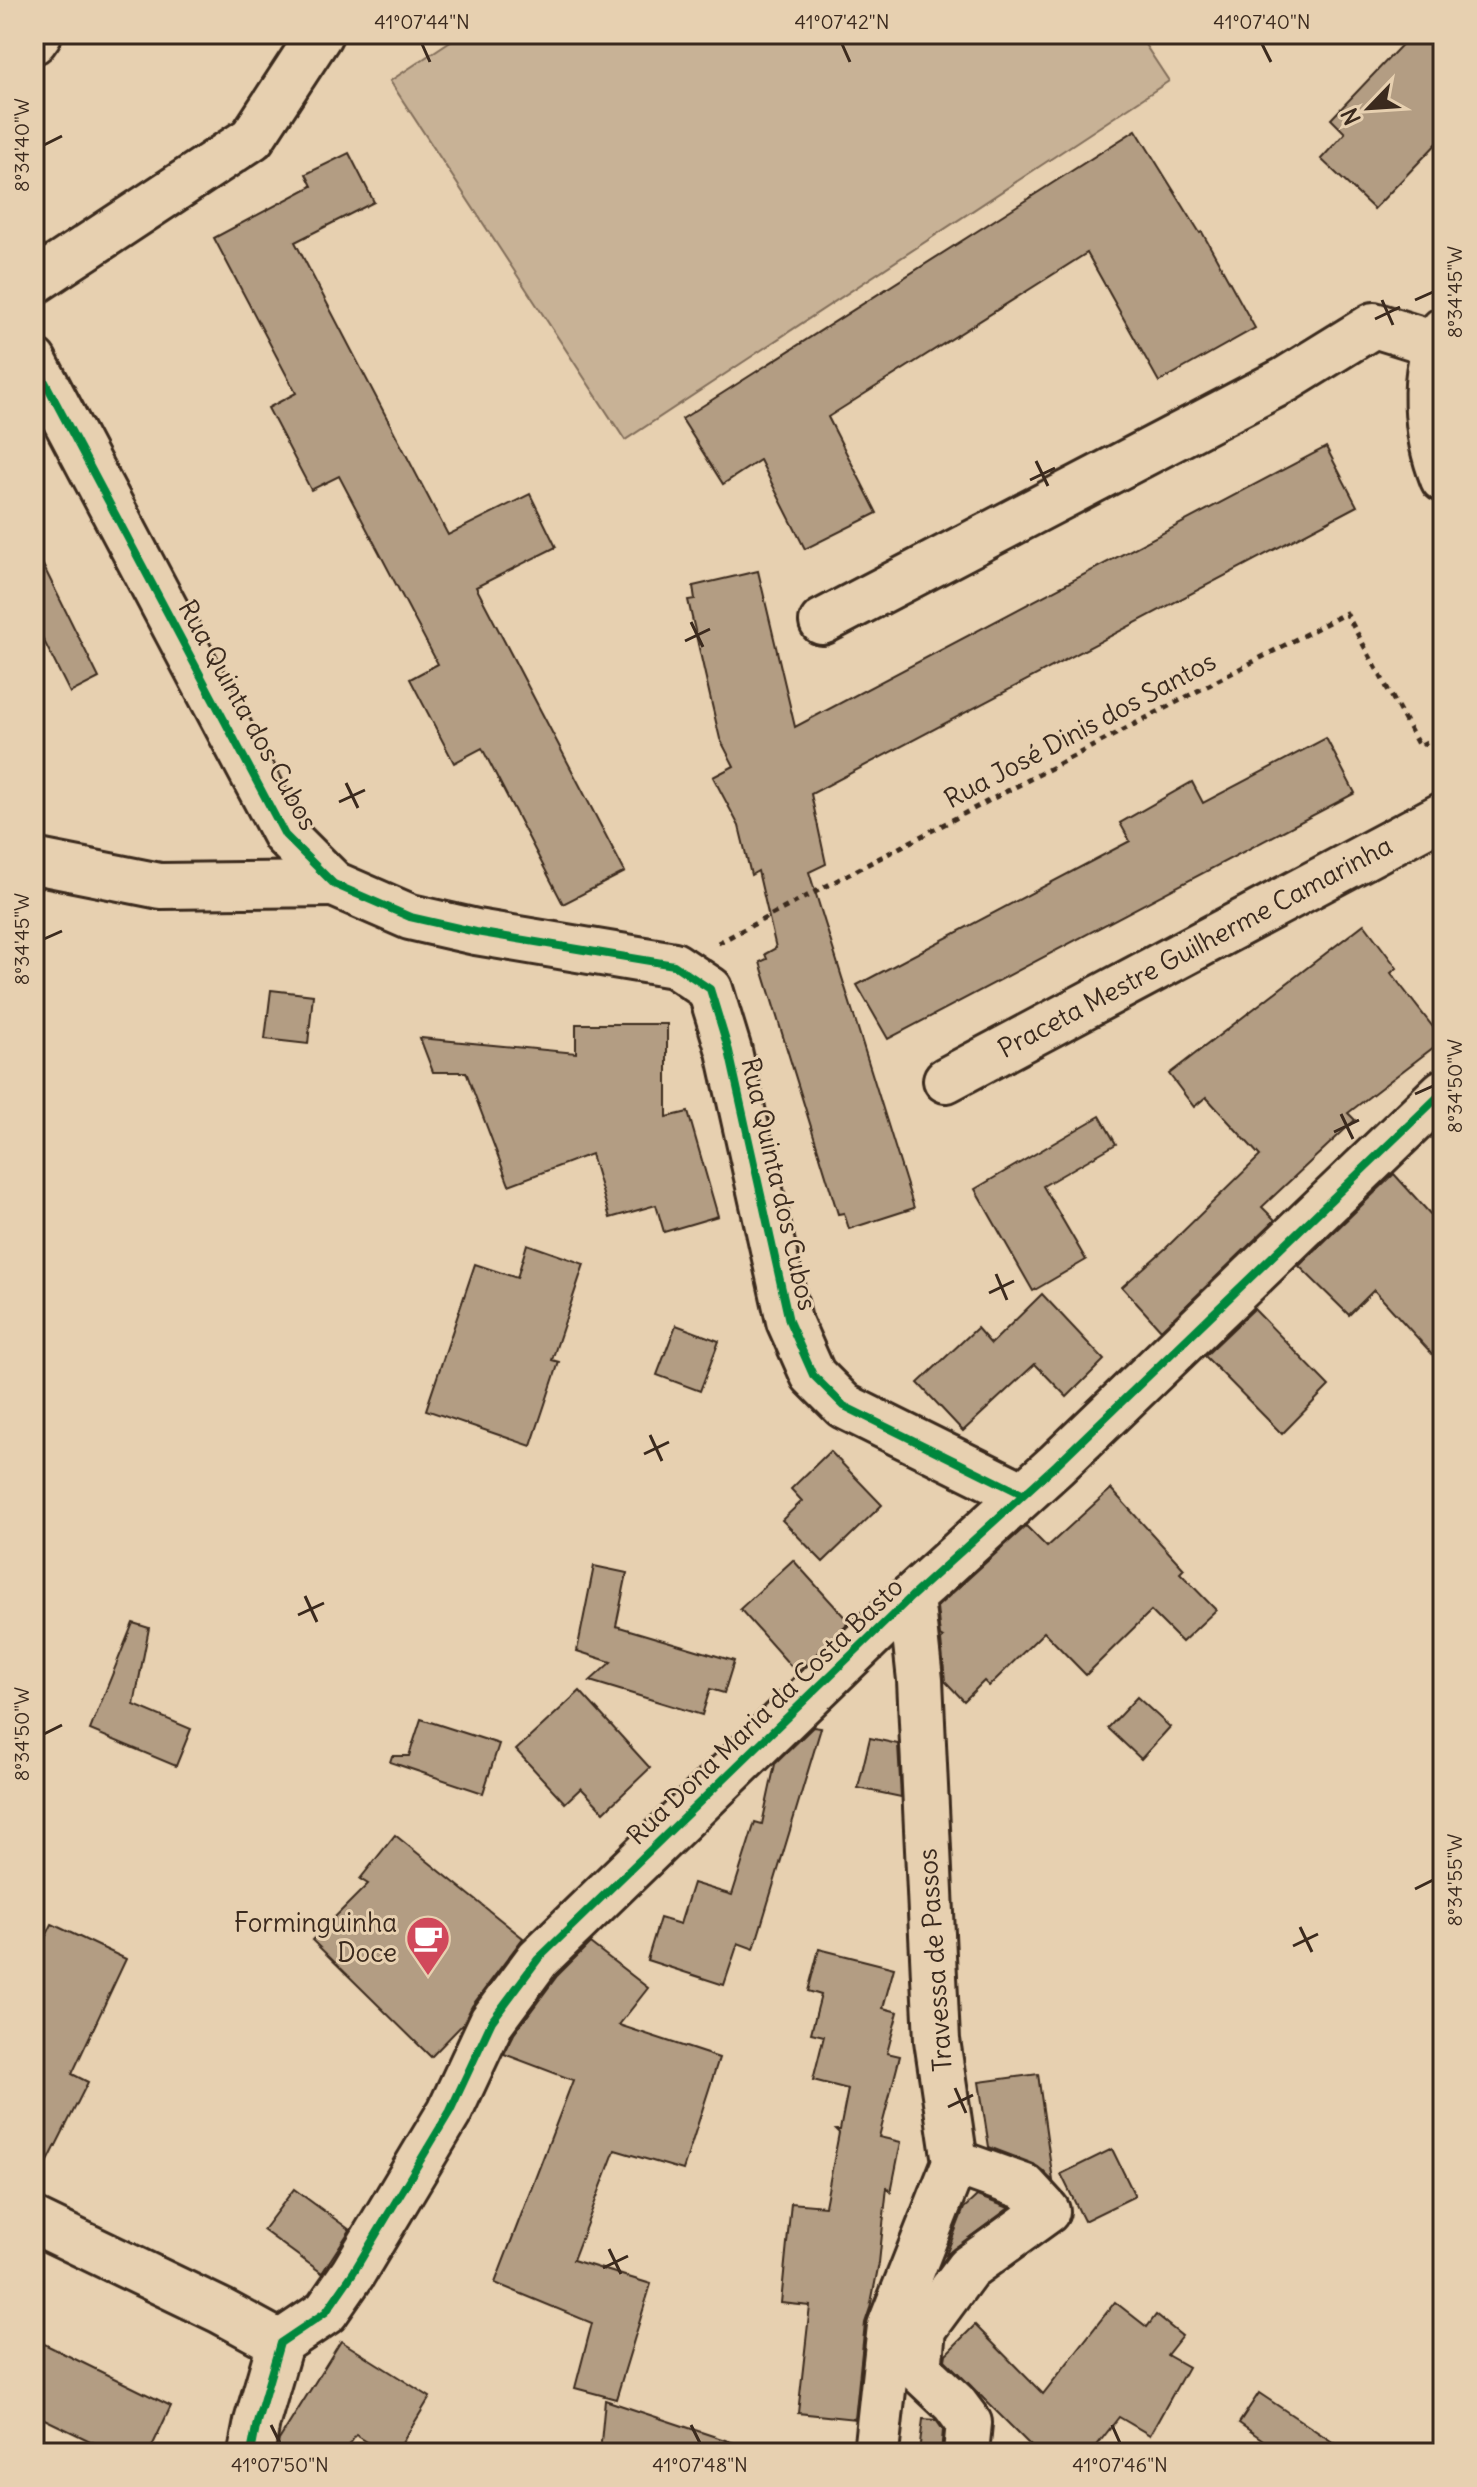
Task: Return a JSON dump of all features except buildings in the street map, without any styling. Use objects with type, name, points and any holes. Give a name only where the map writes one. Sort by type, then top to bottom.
[{"type":"street","points":[[34,41],[39,34]]},
{"type":"street","points":[[34,282],[252,138],[320,34]]},
{"type":"street","points":[[822,622],[1285,380],[1374,325],[1439,337],[1427,403],[1435,458],[1443,479]]},
{"type":"street","name":"Rua Quinta dos Cubos","points":[[34,361],[285,835],[334,884],[410,917],[476,932],[674,965],[710,989],[729,1051],[789,1321],[813,1375],[844,1406],[1022,1494]]},
{"type":"street","name":"Praceta Mestre Guilherme Camarinha","points":[[946,1080],[1443,815]]},
{"type":"street","points":[[34,861],[160,886],[334,884]]},
{"type":"street","name":"Rua Dona Maria da Costa Basto","points":[[280,2343],[326,2312],[353,2273],[450,2111],[492,2021],[538,1959],[911,1597],[1056,1465],[1443,1092]]},
{"type":"street","name":"Travessa de Passos","points":[[911,1597],[920,1680],[937,2040],[955,2162]]},
{"type":"street","points":[[876,2453],[890,2326],[955,2162],[1025,2187],[1047,2211],[968,2268],[923,2329],[919,2370],[954,2403],[969,2423],[966,2453]]},
{"type":"street","points":[[34,2221],[221,2311],[280,2343],[251,2453]]},
{"type":"shaded area","points":[[461,34],[1138,34],[1169,81],[625,440],[390,81]]},
{"type":"cycle path","points":[[34,361],[285,835],[334,884],[410,917],[476,932],[674,965],[710,989],[729,1051],[789,1321],[813,1375],[844,1406],[1022,1494]]},
{"type":"cycle path","points":[[251,2453],[280,2343],[326,2312],[353,2273],[450,2111],[492,2021],[538,1959],[911,1597],[1056,1465],[1443,1092]]},
{"type":"place","name":"Forminguinha Doce","points":[[428,1977]]}]
